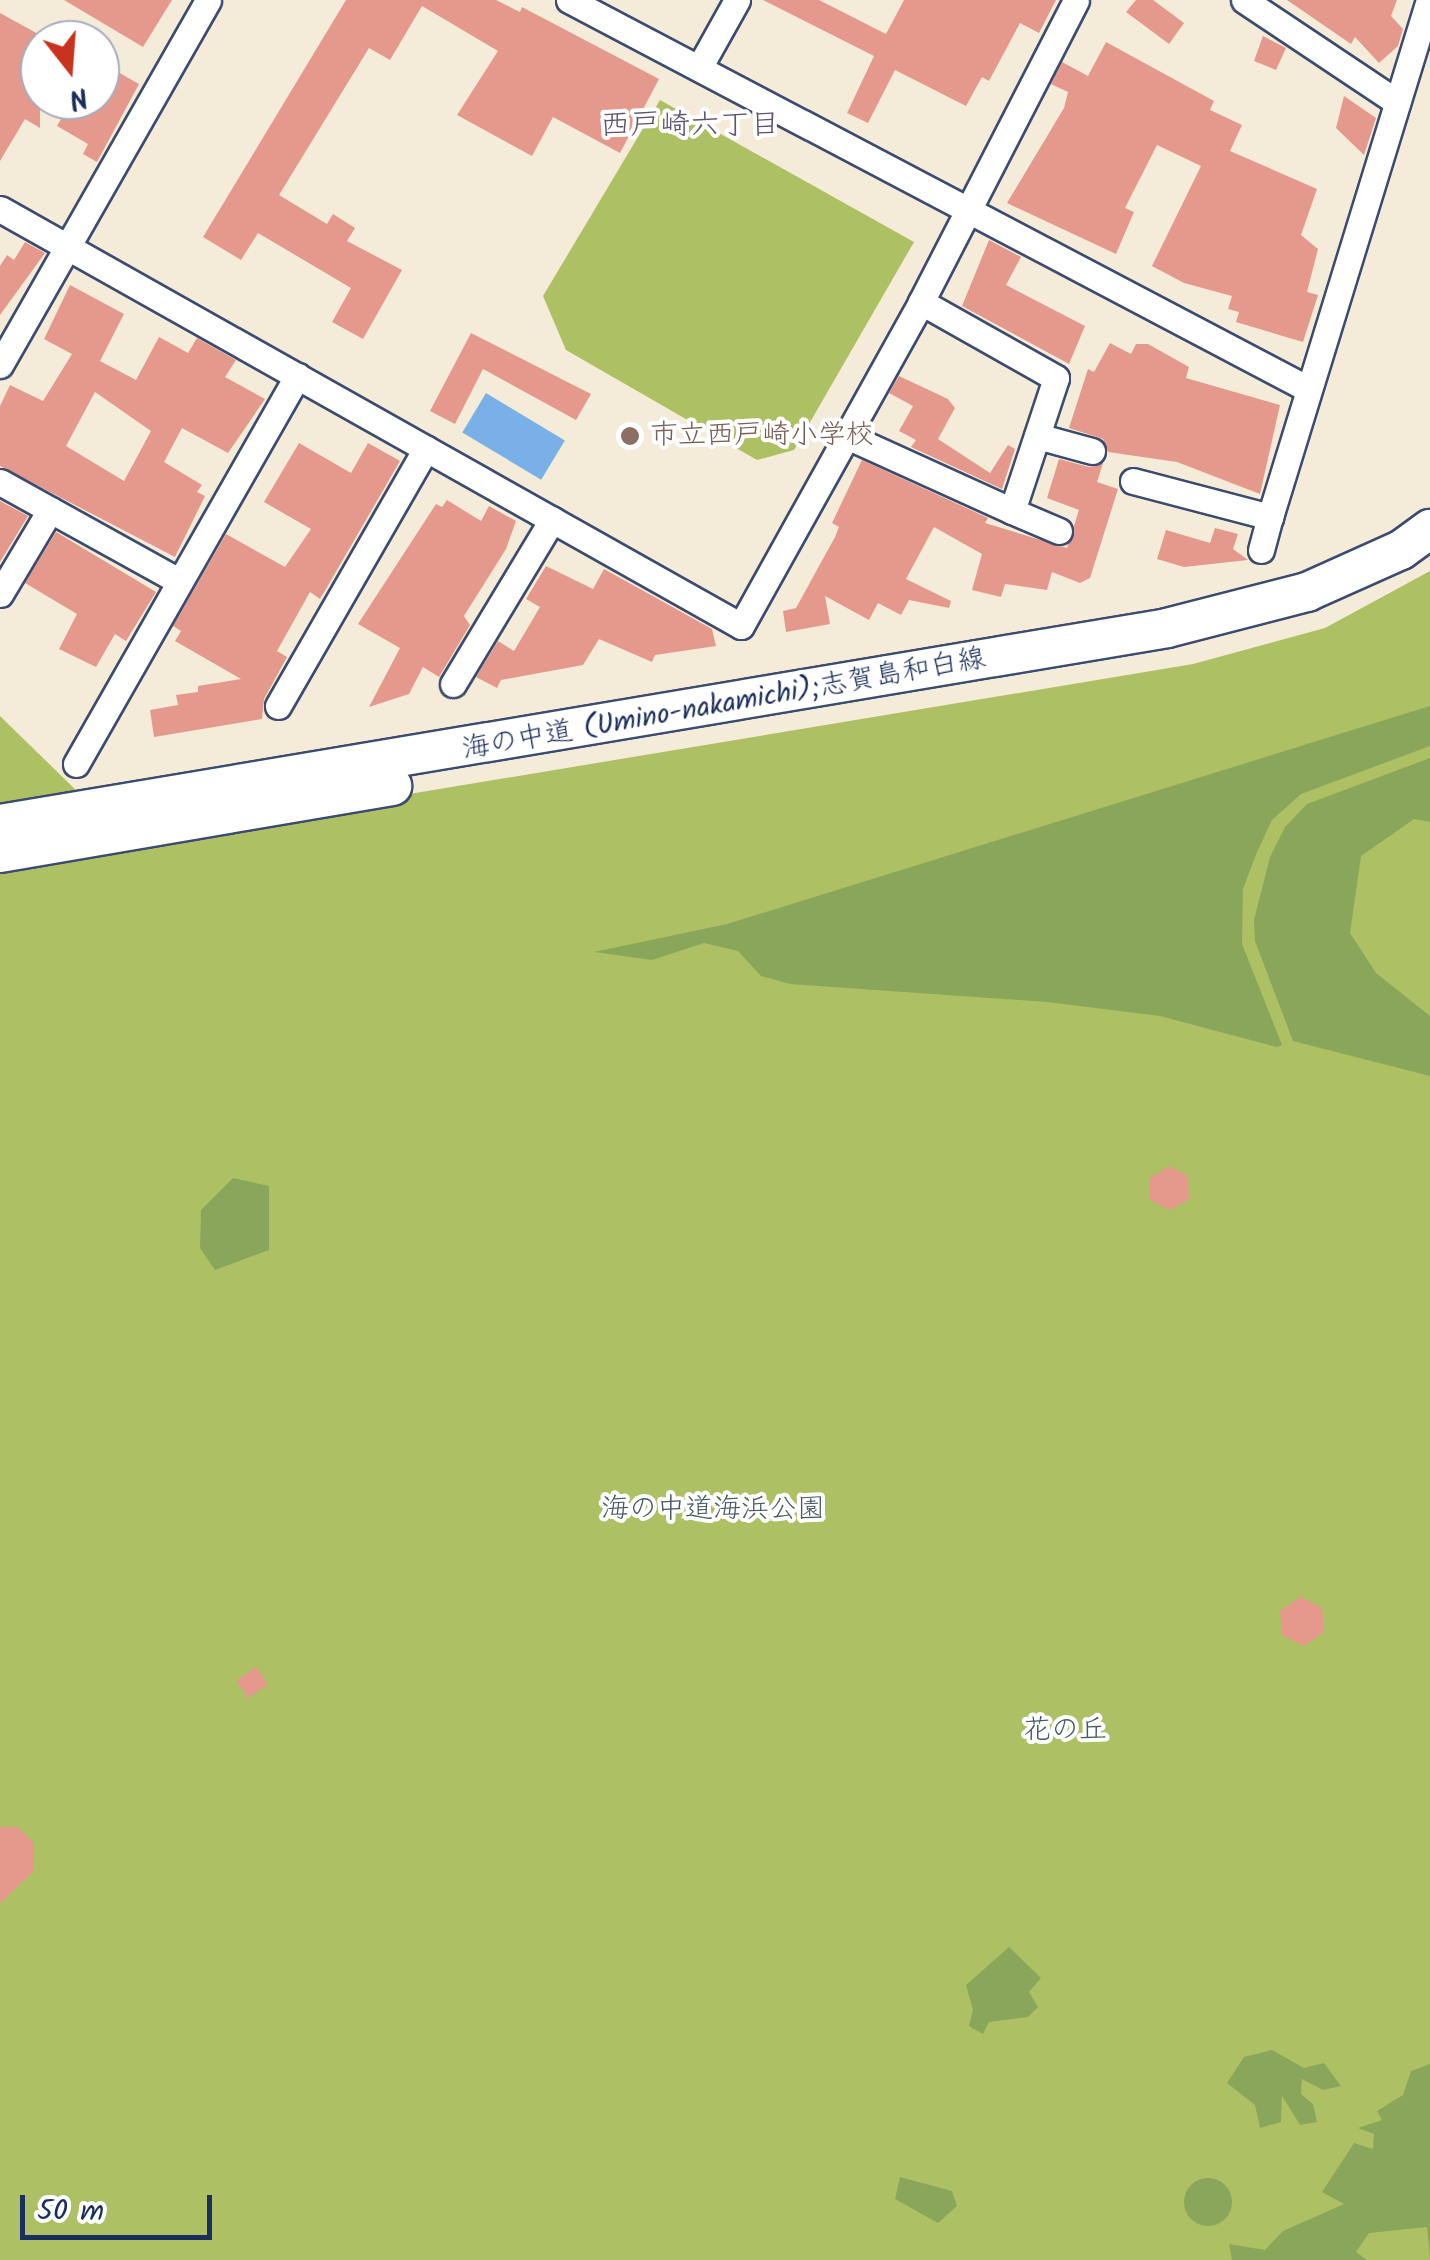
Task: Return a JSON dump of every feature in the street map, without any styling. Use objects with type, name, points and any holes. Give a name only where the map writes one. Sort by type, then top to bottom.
[{"type":"main road","name":"海の中道 (Umino-nakamichi);志賀島和白線","points":[[0,824],[1167,628],[1307,592],[1401,550],[1430,529]]},
{"type":"main road","name":"海の中道 (Umino-nakamichi);志賀島和白線","points":[[0,854],[1174,653],[1317,616],[1430,558]]},
{"type":"street","points":[[0,365],[208,0]]},
{"type":"street","points":[[568,0],[970,208],[1308,390]]},
{"type":"street","points":[[700,68],[737,0]]},
{"type":"street","points":[[0,209],[741,626],[921,302],[1076,0]]},
{"type":"street","points":[[1244,0],[1397,102]]},
{"type":"street","points":[[1260,550],[1429,0]]},
{"type":"street","points":[[921,302],[1056,378],[1012,510]]},
{"type":"street","points":[[76,764],[177,580],[297,376]]},
{"type":"street","points":[[846,436],[1059,530]]},
{"type":"street","points":[[1037,436],[1092,451]]},
{"type":"street","points":[[278,706],[426,448]]},
{"type":"street","points":[[0,482],[177,580]]},
{"type":"street","points":[[1133,482],[1270,517]]},
{"type":"street","points":[[0,594],[50,510]]},
{"type":"street","points":[[453,684],[552,520]]},
{"type":"green space","points":[[660,100],[914,242],[794,450],[757,460],[566,350],[543,296]]},
{"type":"green space","name":"海の中道海浜公園","points":[[1430,571],[1430,2260],[0,2260],[0,862],[1193,664],[1325,628]]},
{"type":"green space","points":[[1430,706],[1430,746],[1301,794],[1272,820],[1257,852],[1243,889],[1242,944],[1282,1045],[1277,1047],[1160,1016],[1047,1002],[790,984],[761,976],[738,951],[704,943],[652,960],[594,952],[727,924]]},
{"type":"green space","points":[[0,716],[83,797],[0,814]]},
{"type":"green space","points":[[1430,758],[1430,822],[1414,819],[1361,856],[1350,933],[1376,973],[1430,1016],[1430,1076],[1293,1041],[1255,941],[1254,920],[1270,857],[1285,827],[1307,804]]},
{"type":"green space","points":[[233,1178],[269,1186],[269,1250],[215,1270],[200,1248],[201,1210]]},
{"type":"green space","points":[[1009,1947],[1041,1978],[1029,1992],[1038,2007],[1028,2017],[989,2022],[983,2034],[969,2026],[973,2010],[966,1985]]},
{"type":"green space","points":[[1272,2050],[1304,2068],[1324,2063],[1341,2086],[1323,2090],[1302,2079],[1301,2094],[1313,2104],[1317,2122],[1300,2125],[1282,2096],[1281,2122],[1260,2128],[1255,2105],[1227,2083],[1244,2057]]},
{"type":"green space","points":[[1430,2064],[1430,2258],[1427,2227],[1369,2233],[1356,2252],[1367,2260],[1232,2260],[1229,2244],[1265,2250],[1283,2231],[1344,2204],[1322,2192],[1354,2143],[1373,2149],[1374,2134],[1358,2128],[1382,2120],[1377,2111],[1403,2095],[1411,2071]]},
{"type":"green space","points":[[900,2177],[952,2191],[957,2206],[938,2223],[895,2199]]},
{"type":"green space","points":[[1208,2178],[1225,2185],[1232,2202],[1225,2219],[1208,2226],[1191,2219],[1184,2202],[1191,2185]]},
{"type":"water","points":[[486,393],[565,440],[541,480],[462,432]]},
{"type":"building","points":[[64,0],[172,0],[143,47],[120,33],[120,20],[98,20]]},
{"type":"building","points":[[346,0],[496,0],[520,12],[522,7],[659,79],[620,153],[553,117],[532,156],[457,115],[498,51],[422,6],[390,60],[369,48],[279,195],[327,224],[333,214],[355,228],[347,241],[402,270],[363,339],[332,322],[351,288],[258,233],[241,260],[203,237]]},
{"type":"building","points":[[763,0],[819,0],[886,34],[904,0],[1056,0],[1039,33],[1020,23],[989,81],[982,77],[966,106],[895,70],[868,123],[847,113],[874,56]]},
{"type":"building","points":[[1136,0],[1153,0],[1184,23],[1169,44],[1126,12]]},
{"type":"building","points":[[1287,0],[1397,0],[1391,16],[1403,29],[1398,46],[1379,63],[1355,37],[1351,44]]},
{"type":"building","points":[[0,13],[20,24],[20,120],[24,120],[0,161]]},
{"type":"building","points":[[1263,36],[1286,48],[1276,70],[1254,61]]},
{"type":"building","points":[[1106,42],[1214,101],[1210,110],[1242,125],[1230,151],[1317,189],[1301,235],[1318,249],[1307,292],[1318,295],[1303,342],[1236,322],[1239,312],[1228,309],[1232,296],[1184,283],[1152,266],[1201,166],[1157,145],[1125,208],[1134,212],[1116,254],[1007,203],[1064,108],[1068,92],[1051,84],[1062,62],[1088,76]]},
{"type":"building","points":[[120,73],[139,84],[120,119]]},
{"type":"building","points":[[1344,96],[1376,118],[1364,155],[1336,128]]},
{"type":"building","points":[[60,120],[120,120],[97,162],[83,154],[88,144],[57,126]]},
{"type":"building","points":[[989,240],[1021,257],[1006,285],[1085,326],[1069,364],[962,306]]},
{"type":"building","points":[[25,242],[45,253],[0,315],[0,266],[7,255],[14,260]]},
{"type":"building","points":[[70,285],[124,314],[100,361],[136,380],[159,337],[188,353],[197,338],[236,360],[225,377],[265,399],[228,453],[182,428],[164,462],[202,485],[197,492],[205,496],[175,557],[0,466],[0,406],[10,385],[43,401],[72,354],[44,339]],"holes":[[[95,392],[151,431],[124,481],[66,446]]]},
{"type":"building","points":[[471,333],[591,394],[576,420],[483,369],[455,424],[430,411]]},
{"type":"building","points":[[1110,343],[1131,354],[1136,344],[1148,344],[1189,367],[1186,378],[1280,405],[1260,494],[1177,462],[1108,452],[1103,439],[1069,428],[1088,369],[1094,372]]},
{"type":"building","points":[[899,376],[948,399],[955,408],[938,439],[990,473],[1008,445],[1015,449],[1002,489],[911,447],[916,440],[899,431],[913,406],[889,393]]},
{"type":"building","points":[[299,443],[351,473],[368,443],[400,461],[320,599],[310,592],[277,651],[287,657],[264,699],[262,719],[154,737],[150,710],[178,705],[176,695],[198,692],[198,686],[241,679],[175,641],[181,631],[173,626],[226,534],[285,567],[311,529],[264,502]]},
{"type":"building","points":[[1059,459],[1089,467],[1103,463],[1097,482],[1118,489],[1090,578],[1080,583],[1052,572],[1047,590],[1005,584],[1001,597],[972,590],[982,554],[934,527],[906,579],[951,601],[949,608],[909,600],[901,615],[878,603],[869,620],[825,596],[830,624],[786,632],[783,611],[796,608],[835,537],[839,527],[832,523],[862,460],[988,518],[985,523],[1067,548],[1079,510],[1047,498]]},
{"type":"building","points":[[447,500],[481,521],[489,506],[516,521],[506,549],[464,616],[470,625],[439,677],[423,667],[409,694],[369,707],[400,648],[358,624],[436,504],[442,507]]},
{"type":"building","points":[[0,501],[28,516],[0,562]]},
{"type":"building","points":[[1215,528],[1238,534],[1233,549],[1248,560],[1184,567],[1157,559],[1166,530],[1210,543]]},
{"type":"building","points":[[56,532],[156,592],[126,641],[115,634],[96,667],[59,649],[77,614],[25,583]]},
{"type":"building","points":[[546,566],[593,589],[604,569],[712,629],[716,646],[655,655],[652,662],[599,639],[583,665],[501,680],[497,688],[476,677],[498,641],[514,651],[540,607],[526,599]]},
{"type":"building","points":[[1169,1166],[1188,1176],[1189,1199],[1170,1210],[1150,1200],[1150,1178]]},
{"type":"building","points":[[1300,1597],[1322,1608],[1324,1632],[1304,1646],[1282,1635],[1280,1611]]},
{"type":"building","points":[[256,1667],[268,1684],[248,1698],[236,1681]]},
{"type":"building","points":[[0,1827],[18,1827],[34,1843],[33,1872],[0,1903]]},
{"type":"place","name":"市立西戸崎小学校","points":[[630,436]]},
{"type":"district","name":"西戸崎六丁目","points":[[690,126]]},
{"type":"park label","name":"花の丘","points":[[1065,1731]]}]
